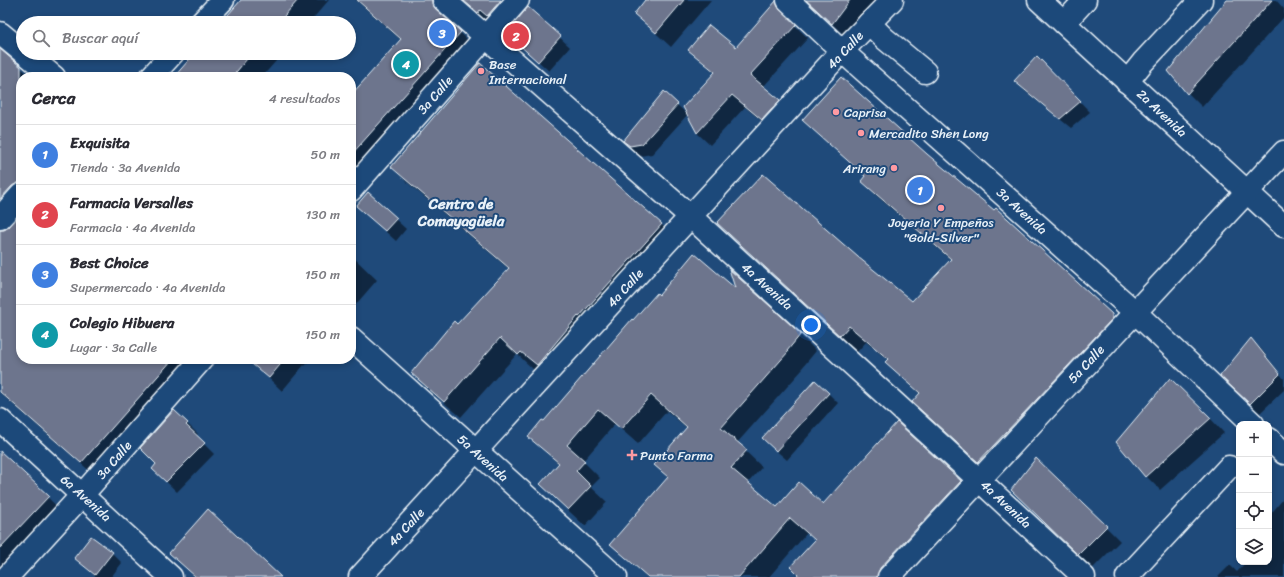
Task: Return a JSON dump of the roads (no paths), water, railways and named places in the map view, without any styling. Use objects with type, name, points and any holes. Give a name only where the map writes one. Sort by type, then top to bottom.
[{"type":"street","points":[[208,16],[223,0]]},
{"type":"street","name":"4a Avenida","points":[[444,0],[691,217],[1084,577]]},
{"type":"street","name":"3a Calle","points":[[356,184],[518,0]]},
{"type":"street","name":"3a Avenida","points":[[788,0],[842,51],[1135,312],[1250,421]]},
{"type":"street","name":"4a Calle","points":[[360,577],[842,51],[892,0]]},
{"type":"street","name":"2a Avenida","points":[[1039,0],[1284,226]]},
{"type":"street","points":[[1064,23],[1085,0]]},
{"type":"street","points":[[1127,82],[1143,62],[1201,0]]},
{"type":"street","points":[[869,23],[884,38],[925,72]]},
{"type":"street","points":[[0,33],[16,46]]},
{"type":"street","points":[[34,60],[48,72]]},
{"type":"street","points":[[156,72],[167,60]]},
{"type":"street","name":"5a Calle","points":[[889,577],[1284,152]]},
{"type":"street","points":[[0,218],[16,200]]},
{"type":"street","name":"5a Avenida","points":[[356,343],[616,577]]},
{"type":"street","name":"3a Calle","points":[[7,577],[82,495],[198,364]]},
{"type":"street","name":"6a Avenida","points":[[0,420],[171,577]]},
{"type":"street","points":[[1272,442],[1284,453]]},
{"type":"street","points":[[1127,577],[1229,467]]},
{"type":"place","name":"Best Choice","points":[[442,33]]},
{"type":"place","name":"Farmacia Versalles","points":[[516,36]]},
{"type":"place","name":"Colegio Hibuera","points":[[406,64]]},
{"type":"place","name":"Base Internacional","points":[[481,71]]},
{"type":"place","name":"Caprisa","points":[[836,112]]},
{"type":"place","name":"Mercadito Shen Long","points":[[861,133]]},
{"type":"place","name":"Arirang","points":[[894,168]]},
{"type":"place","name":"Exquisita","points":[[920,190]]},
{"type":"place","name":"Joyeria Y Empeños \"Gold-Silver\"","points":[[941,208]]},
{"type":"place","name":"Punto Farma","points":[[632,455]]},
{"type":"district","name":"Centro de Comayagüela","points":[[461,212]]}]
